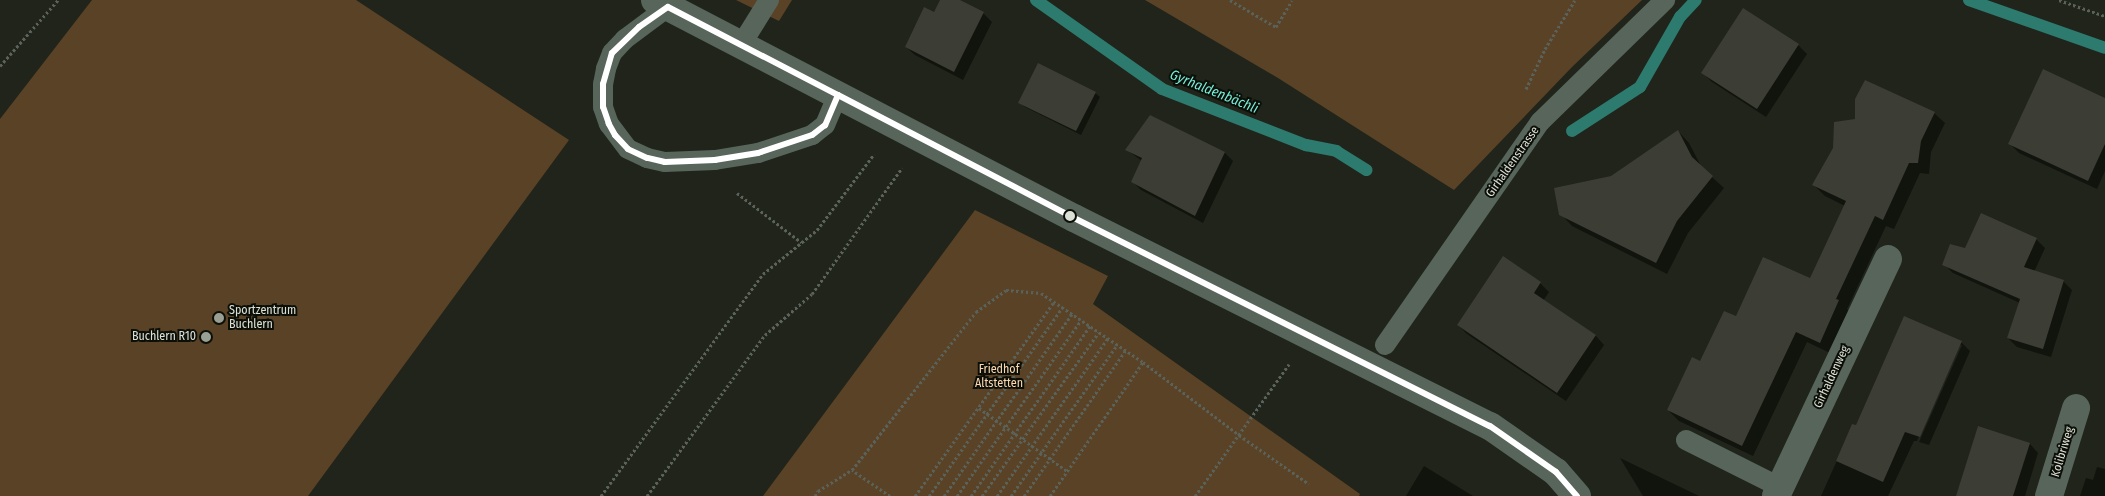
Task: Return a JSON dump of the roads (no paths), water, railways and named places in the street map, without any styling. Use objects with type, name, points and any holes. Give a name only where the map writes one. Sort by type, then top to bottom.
[{"type":"street","points":[[663,2],[920,139],[1490,426],[1556,472],[1577,496]]},
{"type":"street","name":"Girhaldenweg","points":[[1778,491],[1888,259]]},
{"type":"street","name":"Kolibriweg","points":[[2050,496],[2076,408]]},
{"type":"lane","points":[[741,45],[769,0]]},
{"type":"lane","name":"Girhaldenstrasse","points":[[1385,345],[1540,122],[1664,0]]},
{"type":"lane","points":[[663,2],[612,53],[606,69],[603,84],[604,107],[609,124],[628,149],[647,158],[665,162],[715,160],[758,153],[812,135],[825,125],[838,95]]},
{"type":"lane","points":[[1686,440],[1778,491]]},
{"type":"waterway","name":"Gyrhaldenbächli","points":[[1036,0],[1162,89],[1306,145],[1336,151],[1367,170]]},
{"type":"waterway","name":"Gyrhaldenbächli","points":[[1572,131],[1640,87],[1680,17],[1696,0]]},
{"type":"waterway","name":"Gyrhaldenbächli","points":[[1969,0],[2105,48]]},
{"type":"place","name":"Sportzentrum Buchlern","points":[[219,318]]},
{"type":"place","name":"Buchlern R10","points":[[206,337]]},
{"type":"park label","name":"Friedhof Altstetten","points":[[999,377]]}]
